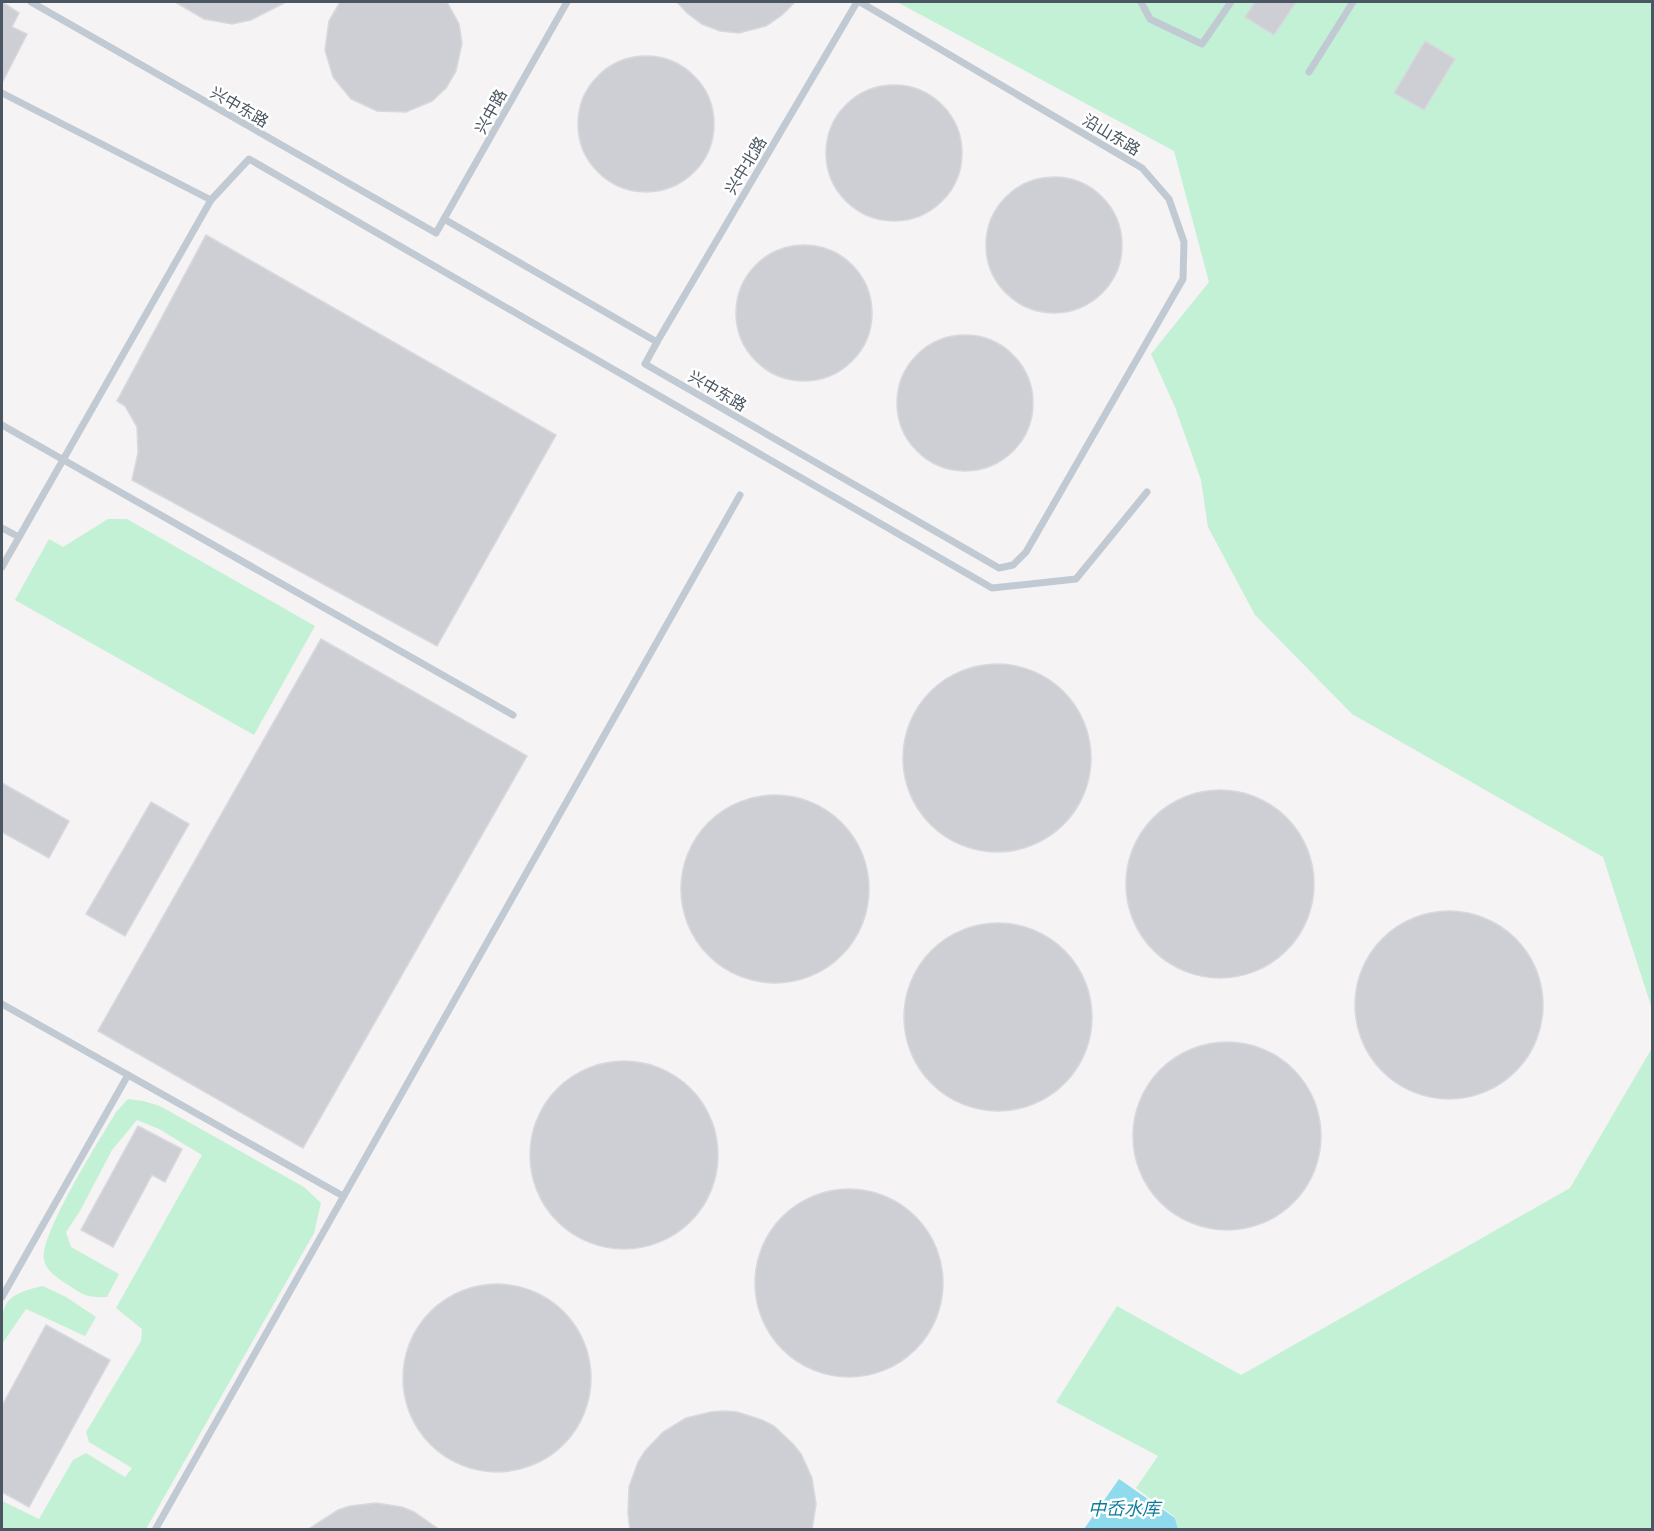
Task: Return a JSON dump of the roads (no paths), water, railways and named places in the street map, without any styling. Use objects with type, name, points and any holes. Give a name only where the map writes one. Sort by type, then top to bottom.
[{"type":"lane","name":"兴中东路","points":[[30,2],[436,233]]},
{"type":"lane","name":"兴中路","points":[[436,233],[567,2]]},
{"type":"lane","name":"兴中北路","points":[[657,342],[859,2]]},
{"type":"lane","name":"沿山东路","points":[[859,2],[1142,168],[1168,199],[1184,242],[1183,279],[1026,552],[1013,565]]},
{"type":"lane","points":[[1141,2],[1150,19],[1202,44],[1231,2]]},
{"type":"lane","points":[[1309,72],[1353,2]]},
{"type":"lane","points":[[2,93],[211,200]]},
{"type":"lane","points":[[2,567],[211,200],[249,159],[992,588],[1076,579],[1148,492]]},
{"type":"lane","points":[[444,219],[657,342]]},
{"type":"lane","name":"兴中东路","points":[[657,342],[645,364],[999,568],[1013,565]]},
{"type":"lane","points":[[2,425],[513,715]]},
{"type":"lane","points":[[155,1530],[740,495]]},
{"type":"lane","points":[[2,528],[19,537]]},
{"type":"lane","points":[[2,1004],[343,1196]]},
{"type":"lane","points":[[2,1297],[128,1075]]},
{"type":"water","name":"中岙水库","points":[[1119,1479],[1175,1518],[1178,1529],[1084,1529]]}]
